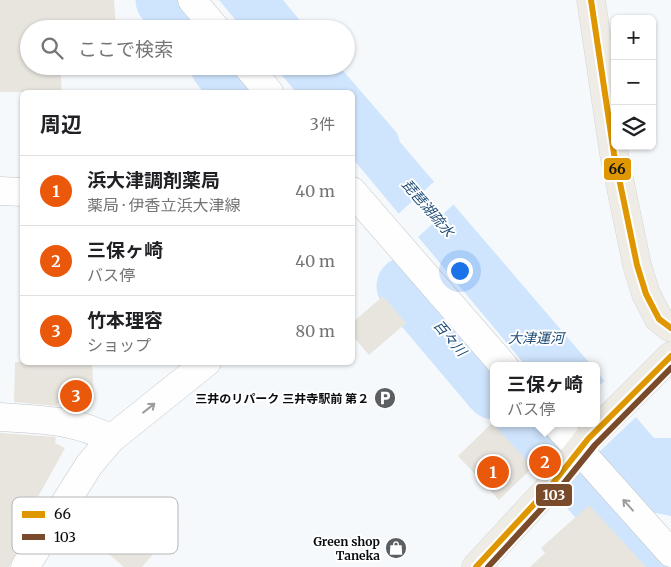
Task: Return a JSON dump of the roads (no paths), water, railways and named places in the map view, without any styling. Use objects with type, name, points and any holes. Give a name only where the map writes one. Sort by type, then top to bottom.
[{"type":"main road","points":[[591,0],[614,154],[637,265],[646,294],[659,319],[671,328]]},
{"type":"main road","points":[[476,567],[550,488],[583,445],[671,356]]},
{"type":"street","points":[[192,0],[209,20]]},
{"type":"street","points":[[255,75],[267,90]]},
{"type":"street","points":[[0,191],[20,192]]},
{"type":"street","points":[[355,195],[501,362]]},
{"type":"street","points":[[69,497],[89,465],[112,439],[203,365]]},
{"type":"street","points":[[0,417],[64,421],[91,428],[112,439]]},
{"type":"street","points":[[560,427],[583,445],[671,553]]},
{"type":"street","points":[[25,567],[33,554]]},
{"type":"water","points":[[219,0],[283,0],[300,20],[236,20]]},
{"type":"water","name":"大津運河","points":[[282,75],[347,75],[397,133],[400,142],[589,362],[523,362],[355,161],[355,90],[294,90]]},
{"type":"water","points":[[600,376],[654,438],[671,438],[671,516],[650,512],[578,427],[600,427]]},
{"type":"waterway","name":"百々川","points":[[165,0],[182,20]]},
{"type":"waterway","name":"百々川","points":[[228,75],[240,90]]},
{"type":"waterway","name":"百々川","points":[[406,286],[490,385]]},
{"type":"waterway","name":"百々川","points":[[525,427],[533,436]]},
{"type":"waterway","name":"百々川","points":[[585,484],[659,567]]},
{"type":"place","name":"竹本理容","points":[[76,396]]},
{"type":"place","name":"三井のリパーク 三井寺駅前 第２","points":[[385,398]]},
{"type":"place","name":"三保ヶ崎","points":[[545,462]]},
{"type":"place","name":"浜大津調剤薬局","points":[[493,472]]},
{"type":"place","name":"Green shop Taneka","points":[[396,548]]},
{"type":"water label","name":"琵琶湖疏水","points":[[428,208]]}]
